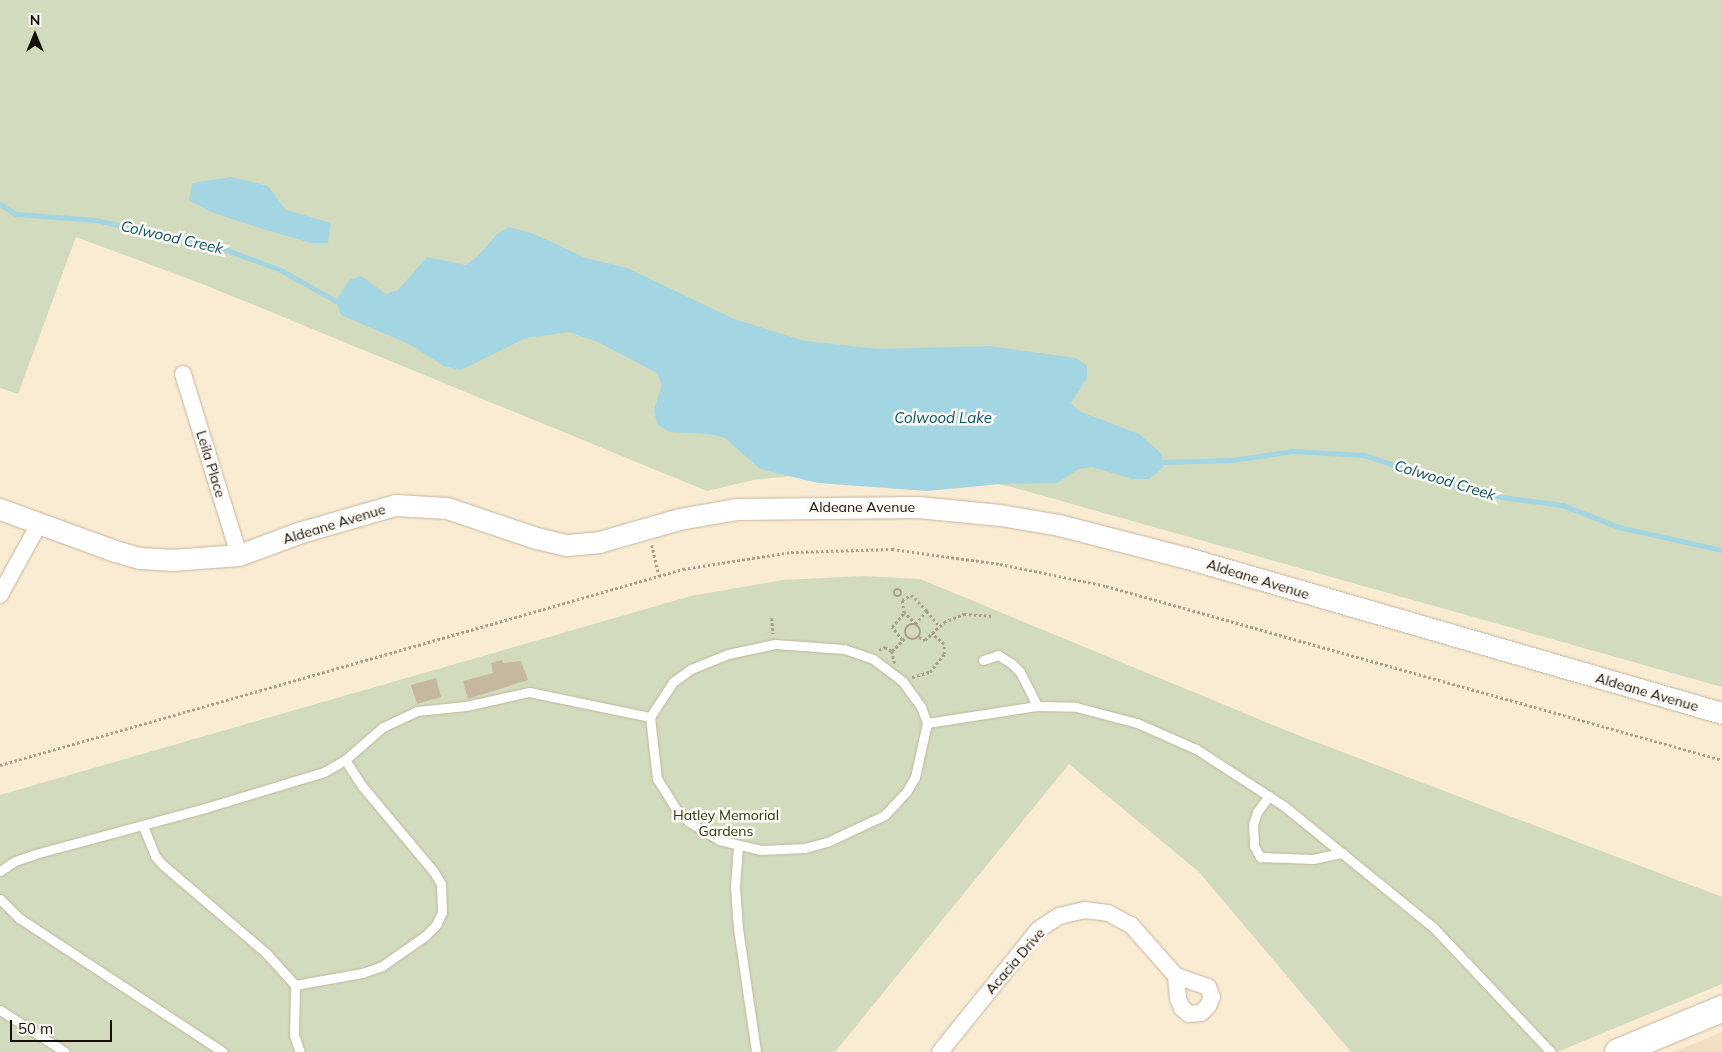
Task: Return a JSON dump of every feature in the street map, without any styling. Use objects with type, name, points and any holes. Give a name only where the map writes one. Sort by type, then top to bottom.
[{"type":"main road","points":[[1618,1052],[1722,1009]]},
{"type":"street","name":"Leila Place","points":[[183,374],[239,555]]},
{"type":"street","name":"Aldeane Avenue","points":[[0,509],[138,558],[172,560],[239,555],[298,533],[395,505],[447,508],[536,538],[567,545],[599,542],[648,527],[737,509],[842,505],[918,507],[1000,515],[1068,527],[1187,558],[1722,713]]},
{"type":"street","points":[[0,595],[39,524]]},
{"type":"street","name":"Acacia Drive","points":[[942,1051],[1038,930],[1059,916],[1084,910],[1108,914],[1131,925],[1176,976]]},
{"type":"lane","points":[[775,644],[844,649],[873,659],[903,682],[921,707],[927,723],[915,777],[907,791],[885,816],[850,834],[804,848],[760,850],[719,840],[689,822],[665,794],[653,762],[650,717],[673,682],[691,669],[728,654],[775,644]]},
{"type":"lane","points":[[983,660],[998,655],[1011,663],[1037,706]]},
{"type":"lane","points":[[0,872],[14,861],[35,854],[143,826],[301,781],[345,760],[383,727],[417,711],[466,706],[530,692],[650,717]]},
{"type":"lane","points":[[927,723],[1037,706],[1076,707],[1136,723],[1196,750],[1269,796],[1434,928],[1551,1052]]},
{"type":"lane","points":[[295,985],[362,973],[382,966],[425,936],[436,925],[442,912],[442,890],[434,872],[362,786],[345,760]]},
{"type":"lane","points":[[1269,796],[1257,812],[1253,824],[1254,846],[1260,857],[1313,859],[1342,854]]},
{"type":"lane","points":[[143,826],[155,856],[163,865],[266,953],[295,985],[294,1035],[300,1052]]},
{"type":"lane","points":[[738,846],[738,928],[756,1052]]},
{"type":"lane","points":[[0,899],[19,918],[223,1052]]},
{"type":"lane","points":[[0,1010],[65,1052]]},
{"type":"path","points":[[648,527],[659,575]]},
{"type":"path","points":[[902,640],[892,627],[904,613],[903,596],[911,595],[939,626]]},
{"type":"path","points":[[907,636],[907,627],[916,624],[927,611]]},
{"type":"path","points":[[904,613],[916,624],[921,632],[919,637]]},
{"type":"path","points":[[907,636],[912,640],[919,637],[925,640],[939,626],[971,613],[994,616]]},
{"type":"path","points":[[772,618],[775,644]]},
{"type":"path","points":[[903,682],[930,672],[944,654],[944,644],[932,634]]},
{"type":"path","points":[[892,651],[907,636]]},
{"type":"shaded area","points":[[1722,1032],[1722,1052],[1674,1052]]},
{"type":"green space","points":[[0,0],[1722,0],[1722,687],[1008,486],[971,479],[823,473],[753,480],[707,491],[205,285],[76,237],[18,394],[0,388]]},
{"type":"green space","name":"Hatley Memorial Gardens","points":[[864,576],[920,579],[1290,732],[1722,897],[1722,984],[1557,1052],[1351,1052],[1199,872],[1069,764],[835,1052],[0,1052],[0,795],[691,596],[783,580]]},
{"type":"water","points":[[231,177],[268,186],[286,210],[331,223],[328,243],[311,243],[260,228],[211,212],[189,200],[192,183]]},
{"type":"water","name":"Colwood Lake","points":[[509,227],[534,234],[586,258],[627,268],[734,319],[805,341],[879,349],[990,346],[1076,358],[1087,366],[1087,378],[1071,403],[1079,411],[1139,434],[1162,454],[1163,468],[1149,479],[1133,479],[1092,467],[1079,469],[1057,483],[1001,484],[927,491],[818,483],[760,469],[725,438],[710,434],[669,432],[657,424],[654,410],[662,385],[657,373],[598,342],[569,332],[526,338],[461,370],[444,366],[409,344],[341,315],[336,301],[349,280],[361,276],[386,294],[398,290],[427,257],[466,265],[478,256],[497,234]]},
{"type":"building","points":[[502,660],[503,663],[521,661],[528,680],[468,699],[463,681],[493,673],[491,663]]},
{"type":"building","points":[[436,678],[441,697],[417,704],[411,685]]},
{"type":"waterway","name":"Colwood Creek","points":[[0,204],[16,214],[97,220],[227,250],[281,270],[336,301]]},
{"type":"waterway","name":"Colwood Creek","points":[[1164,462],[1232,460],[1293,451],[1364,455],[1460,487],[1502,497],[1563,505],[1619,527],[1722,550]]}]
